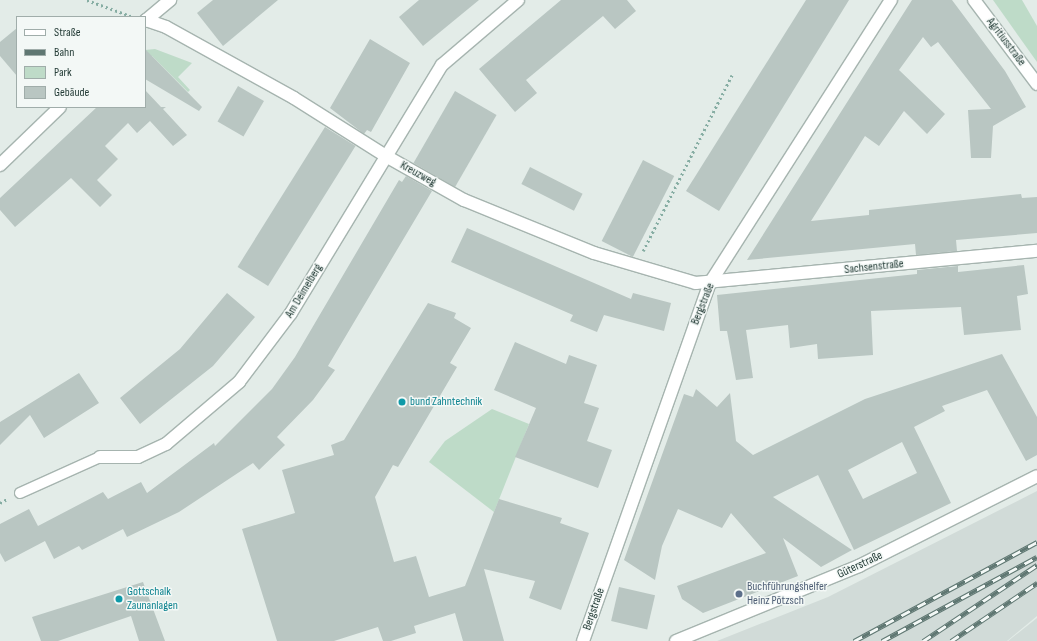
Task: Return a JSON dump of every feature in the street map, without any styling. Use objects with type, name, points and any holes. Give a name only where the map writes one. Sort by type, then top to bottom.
[{"type":"street","points":[[146,17],[170,0]]},
{"type":"street","name":"Am Deimelberg","points":[[100,457],[138,457],[166,444],[239,382],[290,314],[384,155],[442,65],[518,0]]},
{"type":"street","name":"Bergstraße","points":[[583,641],[710,283],[891,0]]},
{"type":"street","name":"Agritiusstraße","points":[[974,0],[1037,84]]},
{"type":"street","name":"Kreuzweg","points":[[146,20],[166,27],[294,98],[384,155],[485,210],[636,267],[696,283],[710,283]]},
{"type":"street","points":[[0,165],[59,108]]},
{"type":"street","name":"Sachsenstraße","points":[[710,283],[1037,251]]},
{"type":"street","name":"Güterstraße","points":[[676,641],[859,566],[1037,476]]},
{"type":"lane","name":"Am Deimelberg","points":[[20,493],[100,457]]},
{"type":"path","points":[[87,0],[134,16]]},
{"type":"path","points":[[636,267],[732,75]]},
{"type":"shaded area","points":[[1037,491],[1037,616],[1007,641],[717,641],[828,597]]},
{"type":"shaded area","points":[[1037,618],[1037,641],[1008,641]]},
{"type":"green space","points":[[993,0],[1022,0],[1037,26],[1037,62]]},
{"type":"green space","points":[[155,49],[192,63],[178,77],[190,90],[188,92],[152,56],[146,61],[146,50]]},
{"type":"green space","points":[[492,409],[529,424],[494,512],[429,462],[445,441]]},
{"type":"building","points":[[213,0],[278,0],[223,46],[197,13]]},
{"type":"building","points":[[419,0],[479,0],[423,46],[399,17]]},
{"type":"building","points":[[561,0],[627,0],[636,11],[615,29],[603,16],[526,80],[537,93],[515,112],[479,69]]},
{"type":"building","points":[[806,0],[849,0],[719,211],[686,191]]},
{"type":"building","points":[[912,0],[952,0],[1005,71],[1026,107],[993,126],[991,158],[971,158],[968,110],[991,109],[938,42],[931,47],[923,37],[899,70],[945,114],[927,134],[904,111],[879,146],[865,136],[811,221],[869,215],[869,210],[1021,194],[1022,198],[1037,197],[1037,233],[956,240],[957,251],[916,255],[915,244],[747,260]]},
{"type":"building","points":[[16,29],[16,75],[0,56],[0,42]]},
{"type":"building","points":[[370,39],[410,63],[371,132],[367,130],[364,134],[330,108]]},
{"type":"building","points":[[146,50],[202,107],[199,111],[146,80]]},
{"type":"building","points":[[238,86],[264,101],[243,137],[218,122]]},
{"type":"building","points":[[146,91],[161,107],[166,107],[163,109],[187,135],[173,146],[150,121],[137,133],[128,123],[105,146],[118,159],[97,180],[112,195],[100,207],[71,178],[15,227],[0,210],[0,198],[96,108],[146,108]]},
{"type":"building","points":[[455,91],[497,115],[455,187],[414,163]]},
{"type":"building","points":[[325,127],[356,146],[268,286],[238,267]]},
{"type":"building","points":[[643,160],[674,176],[633,257],[602,241]]},
{"type":"building","points":[[530,167],[583,194],[574,211],[521,184]]},
{"type":"building","points":[[406,176],[432,191],[328,366],[335,370],[313,400],[277,437],[285,445],[259,470],[253,463],[179,512],[127,537],[123,529],[82,550],[79,546],[54,559],[45,541],[5,562],[0,553],[0,524],[29,509],[38,526],[103,492],[108,499],[141,482],[147,493],[214,443],[215,446],[272,389],[295,357],[399,180],[402,182]]},
{"type":"building","points":[[467,228],[631,299],[633,293],[671,303],[664,331],[604,315],[597,332],[570,321],[573,315],[451,262]]},
{"type":"building","points":[[1024,265],[1028,294],[1017,296],[1021,330],[964,335],[961,307],[871,311],[873,355],[818,359],[817,344],[790,348],[788,325],[746,330],[753,378],[736,380],[727,331],[720,331],[717,295],[917,274],[917,270],[958,266],[958,272]]},
{"type":"building","points":[[227,293],[255,317],[213,366],[140,424],[120,398],[180,349]]},
{"type":"building","points":[[428,303],[456,313],[454,318],[471,328],[450,363],[457,367],[398,467],[393,465],[375,497],[394,562],[416,556],[429,597],[465,586],[499,499],[562,518],[560,523],[589,533],[561,610],[529,598],[535,581],[484,569],[504,641],[463,641],[455,613],[414,626],[416,633],[391,641],[383,641],[378,627],[334,641],[277,641],[242,529],[295,513],[282,470],[334,455],[331,445],[344,440]]},
{"type":"building","points":[[515,342],[566,364],[569,355],[597,365],[584,403],[599,408],[587,441],[612,450],[598,488],[515,457],[536,408],[494,390]]},
{"type":"building","points":[[1002,354],[1037,417],[1037,455],[1026,461],[987,390],[942,406],[945,411],[914,427],[951,503],[854,550],[818,475],[773,497],[852,550],[821,567],[783,538],[798,576],[703,613],[682,599],[677,586],[766,553],[731,513],[722,528],[678,509],[662,546],[655,580],[624,560],[684,394],[693,397],[696,389],[717,407],[730,393],[736,441],[753,455],[865,399]],"holes":[[[902,442],[917,473],[863,499],[848,470]]]},
{"type":"building","points":[[79,373],[99,403],[44,438],[30,415],[0,445],[0,422]]},
{"type":"building","name":"Gottschalk Zaunanlagen","points":[[143,582],[165,641],[139,641],[131,616],[58,641],[41,641],[32,617]]},
{"type":"building","points":[[619,587],[655,595],[647,629],[611,621]]},
{"type":"railway","points":[[854,641],[1037,542]]},
{"type":"railway","points":[[882,641],[1037,557]]},
{"type":"railway","points":[[923,641],[1037,565]]},
{"type":"railway","points":[[951,641],[1037,583]]},
{"type":"place","name":"bund Zahntechnik","points":[[402,402]]},
{"type":"place","name":"Buchführungshelfer Heinz Pötzsch","points":[[739,594]]},
{"type":"place","name":"Gottschalk Zaunanlagen","points":[[119,599]]}]
